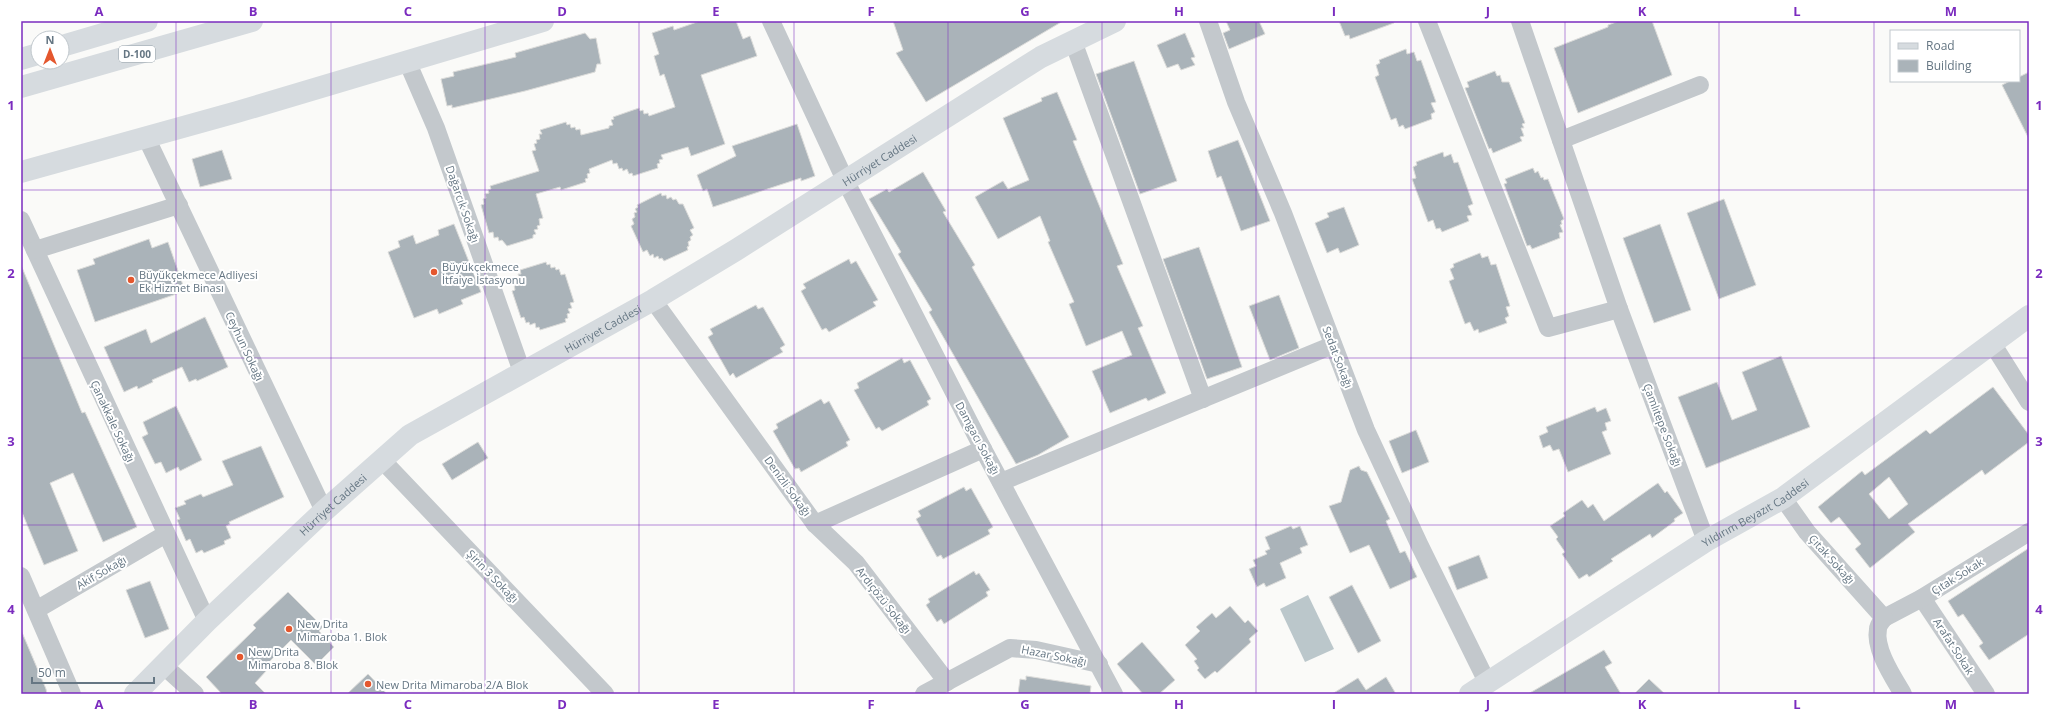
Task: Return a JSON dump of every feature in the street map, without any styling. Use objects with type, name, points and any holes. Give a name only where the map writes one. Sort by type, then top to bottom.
[{"type":"main road","name":"D-100","points":[[70,44],[147,21]]},
{"type":"main road","name":"D-100","points":[[21,87],[252,21]]},
{"type":"main road","points":[[21,172],[543,21]]},
{"type":"main road","name":"Hürriyet Caddesi","points":[[135,694],[207,621],[324,511],[381,459],[410,435],[653,300],[736,250],[1041,56],[1115,21]]},
{"type":"main road","name":"Yıldırım Beyazıt Caddesi","points":[[1479,689],[1706,541],[1783,498],[2029,316]]},
{"type":"street","name":"Damgacı Sokağı","points":[[771,21],[845,180],[983,448],[1099,664],[1113,693]]},
{"type":"street","name":"Sedat Sokağı","points":[[1208,21],[1236,102],[1283,213],[1366,430],[1420,546],[1479,689]]},
{"type":"street","points":[[1427,21],[1548,328],[1619,309]]},
{"type":"street","name":"Çamlıtepe Sokağı","points":[[1520,21],[1619,309],[1706,541]]},
{"type":"street","points":[[1073,41],[1203,399]]},
{"type":"street","name":"Dağarcık Sokağı","points":[[407,61],[436,128],[522,372]]},
{"type":"street","points":[[1561,140],[1700,85]]},
{"type":"street","name":"Ceyhun Sokağı","points":[[146,137],[324,511]]},
{"type":"street","points":[[35,250],[179,206]]},
{"type":"street","name":"Çanakkale Sokağı","points":[[21,220],[207,621]]},
{"type":"street","name":"Denizli Sokağı","points":[[653,300],[815,524],[983,448]]},
{"type":"street","points":[[1992,343],[2029,402]]},
{"type":"street","points":[[1001,482],[1333,345]]},
{"type":"street","name":"Şirin 3 Sokağı","points":[[381,459],[605,694]]},
{"type":"street","name":"Çıtak Sokağı","points":[[1783,498],[1808,532],[1884,618]]},
{"type":"street","name":"Ardıçözü Sokağı","points":[[815,524],[856,563],[947,682]]},
{"type":"street","name":"Çıtak Sokak","points":[[1884,618],[1922,598],[2029,532]]},
{"type":"street","name":"Akif Sokağı","points":[[36,610],[166,534]]},
{"type":"street","points":[[21,576],[72,694]]},
{"type":"street","name":"Arafat Sokak","points":[[1922,598],[1986,694]]},
{"type":"street","points":[[1884,618],[1878,628],[1879,643],[1887,666],[1903,694]]},
{"type":"street","name":"Hazar Sokağı","points":[[924,694],[1010,648],[1036,650],[1099,664]]},
{"type":"street","points":[[163,665],[195,694]]},
{"type":"shaded area","points":[[1308,595],[1334,649],[1305,662],[1280,609]]},
{"type":"building","points":[[700,21],[736,21],[743,39],[750,36],[757,56],[701,75],[725,144],[691,156],[688,147],[661,155],[663,159],[659,160],[660,163],[657,164],[658,168],[633,176],[632,173],[629,174],[627,169],[623,171],[622,168],[619,169],[617,163],[613,164],[612,160],[589,169],[590,173],[587,174],[588,178],[585,179],[586,182],[561,190],[560,187],[536,194],[543,218],[539,219],[540,225],[537,226],[538,229],[534,230],[536,234],[533,235],[533,238],[507,246],[502,240],[499,241],[498,237],[494,238],[493,232],[489,233],[481,205],[484,204],[483,199],[486,198],[485,194],[489,193],[488,190],[491,189],[490,186],[539,171],[532,151],[536,150],[534,144],[537,143],[536,140],[540,139],[539,134],[542,134],[540,130],[566,122],[567,125],[570,124],[571,128],[575,127],[576,130],[580,129],[581,135],[609,128],[609,126],[613,125],[611,120],[614,119],[613,117],[639,108],[640,111],[643,110],[644,114],[648,113],[649,116],[675,107],[664,74],[660,76],[654,56],[659,54],[652,33],[673,26],[674,30]]},
{"type":"building","points":[[893,21],[1063,21],[926,102],[896,53],[903,50]]},
{"type":"building","points":[[1226,21],[1259,21],[1265,34],[1229,49],[1223,33],[1230,30]]},
{"type":"building","points":[[1339,21],[1394,21],[1394,23],[1350,39],[1349,35],[1345,36]]},
{"type":"building","points":[[1619,21],[1652,21],[1672,75],[1578,113],[1554,48],[1608,27],[1608,25]]},
{"type":"building","points":[[585,33],[590,39],[596,38],[601,64],[597,64],[595,72],[525,91],[452,108],[452,105],[447,106],[441,79],[454,76],[453,72],[516,57],[515,53]]},
{"type":"building","points":[[1185,33],[1195,57],[1191,58],[1195,65],[1181,70],[1178,64],[1167,68],[1157,45]]},
{"type":"building","points":[[1406,49],[1407,54],[1414,52],[1417,61],[1421,60],[1436,102],[1431,103],[1435,112],[1431,114],[1432,119],[1405,129],[1403,125],[1399,127],[1396,118],[1391,120],[1375,77],[1379,75],[1376,65],[1380,63],[1379,60]]},
{"type":"building","points":[[1134,61],[1177,181],[1140,194],[1096,74]]},
{"type":"building","points":[[1495,71],[1497,76],[1500,75],[1502,82],[1509,82],[1525,123],[1522,124],[1524,128],[1521,128],[1524,136],[1520,137],[1522,141],[1493,153],[1491,148],[1489,149],[1465,88],[1469,87],[1467,82]]},
{"type":"building","points":[[2029,72],[2029,139],[2002,85],[2008,82],[2020,82],[2020,76]]},
{"type":"building","points":[[1057,92],[1077,140],[1073,141],[1123,264],[1117,266],[1143,326],[1138,328],[1166,393],[1148,401],[1146,398],[1110,413],[1092,371],[1132,355],[1122,331],[1086,346],[1069,304],[1074,302],[1048,242],[1050,241],[1040,216],[998,239],[975,197],[1003,181],[1008,189],[1029,180],[1003,118],[1042,101],[1041,98]]},
{"type":"building","points":[[797,124],[815,176],[801,181],[801,178],[713,207],[707,189],[703,191],[697,175],[736,156],[732,146]]},
{"type":"building","points":[[1238,140],[1270,221],[1241,231],[1221,176],[1217,178],[1208,151]]},
{"type":"building","points":[[222,150],[232,179],[200,187],[192,159]]},
{"type":"building","points":[[1443,152],[1444,157],[1451,154],[1454,163],[1458,162],[1473,204],[1468,206],[1472,215],[1467,216],[1469,221],[1442,232],[1440,228],[1436,229],[1433,220],[1428,222],[1412,179],[1416,178],[1413,167],[1417,165],[1416,162]]},
{"type":"building","points":[[1533,168],[1535,173],[1538,171],[1541,178],[1543,177],[1544,180],[1548,179],[1564,219],[1561,221],[1562,224],[1560,225],[1563,232],[1559,233],[1560,238],[1532,249],[1530,245],[1527,246],[1504,184],[1507,183],[1505,179]]},
{"type":"building","points":[[923,172],[946,211],[943,212],[975,265],[972,267],[1069,437],[1038,455],[1016,464],[929,312],[932,310],[898,254],[901,252],[869,199],[887,189],[889,192]]},
{"type":"building","points":[[661,193],[662,196],[666,195],[667,199],[671,197],[673,200],[676,199],[679,204],[683,204],[694,228],[690,230],[693,235],[690,237],[691,240],[688,242],[688,250],[664,261],[662,258],[659,259],[658,256],[654,258],[653,254],[650,256],[647,250],[643,252],[631,226],[634,224],[632,219],[635,217],[634,213],[637,212],[635,209],[638,207],[637,205]]},
{"type":"building","points":[[1724,199],[1756,285],[1719,299],[1687,213]]},
{"type":"building","points":[[1344,207],[1359,245],[1340,253],[1338,248],[1327,253],[1315,223],[1329,217],[1327,213]]},
{"type":"building","name":"Büyükçekmece İtfaiye İstasyonu","points":[[454,224],[481,292],[461,300],[463,304],[439,314],[437,309],[414,318],[388,252],[400,247],[398,241],[413,235],[416,244],[439,235],[438,230]]},
{"type":"building","points":[[1660,224],[1691,310],[1654,323],[1623,238]]},
{"type":"building","name":"Büyükçekmece Adliyesi Ek Hizmet Binası","points":[[149,239],[152,248],[168,242],[185,291],[95,322],[77,270],[95,264],[93,259]]},
{"type":"building","points":[[1199,247],[1242,367],[1207,379],[1163,259]]},
{"type":"building","points":[[1480,253],[1482,258],[1488,256],[1491,265],[1496,264],[1510,306],[1506,307],[1509,316],[1505,318],[1507,323],[1479,333],[1478,329],[1474,331],[1470,322],[1465,324],[1449,281],[1454,279],[1450,269],[1454,267],[1453,264]]},
{"type":"building","points":[[849,259],[851,264],[856,261],[878,300],[873,302],[876,306],[829,332],[826,328],[822,330],[801,291],[806,288],[803,284]]},
{"type":"building","points":[[546,262],[547,265],[550,264],[551,268],[555,267],[556,270],[559,269],[561,275],[565,274],[574,302],[570,303],[572,308],[568,309],[570,313],[567,314],[568,318],[565,319],[566,322],[540,330],[539,327],[536,328],[535,323],[530,325],[529,322],[526,323],[524,317],[521,318],[512,291],[515,290],[514,284],[517,283],[516,280],[520,279],[518,274],[521,274],[520,270]]},
{"type":"building","points":[[21,265],[82,413],[85,412],[137,527],[103,542],[73,473],[50,483],[78,551],[44,565],[21,510]]},
{"type":"building","points":[[1279,295],[1299,348],[1270,360],[1249,306]]},
{"type":"building","points":[[756,305],[758,309],[763,307],[785,345],[780,348],[783,352],[736,378],[733,373],[730,376],[708,337],[713,334],[710,329]]},
{"type":"building","points":[[205,317],[228,367],[197,381],[196,379],[189,382],[182,367],[152,380],[153,382],[138,389],[137,386],[124,392],[104,347],[146,329],[151,343]]},
{"type":"building","points":[[1781,356],[1810,427],[1706,468],[1678,397],[1717,382],[1732,420],[1757,410],[1742,372]]},
{"type":"building","points":[[902,358],[904,363],[910,360],[931,399],[927,401],[929,405],[882,431],[879,427],[876,429],[854,390],[859,388],[857,383]]},
{"type":"building","points":[[1993,387],[2029,435],[2029,442],[1985,475],[1982,470],[1908,524],[1915,532],[1870,568],[1855,549],[1861,544],[1839,517],[1831,523],[1818,507],[1862,471],[1865,475],[1926,430],[1930,434]],"holes":[[[1889,477],[1908,504],[1889,519],[1869,494]]]},
{"type":"building","points":[[821,399],[824,404],[829,401],[850,440],[846,442],[848,446],[801,472],[799,468],[795,469],[773,431],[778,428],[776,424]]},
{"type":"building","points":[[176,406],[202,460],[180,471],[178,467],[166,473],[161,462],[155,464],[142,437],[148,434],[143,422]]},
{"type":"building","points":[[1595,407],[1597,412],[1606,408],[1611,421],[1605,423],[1607,430],[1602,432],[1611,454],[1568,472],[1559,449],[1553,451],[1550,445],[1543,448],[1539,436],[1548,432],[1546,427]]},
{"type":"building","points":[[1416,430],[1429,462],[1402,473],[1389,441]]},
{"type":"building","points":[[478,442],[488,458],[452,480],[442,464]]},
{"type":"building","points":[[261,446],[284,497],[229,522],[230,524],[226,526],[231,538],[224,541],[225,544],[204,553],[202,550],[196,553],[190,539],[186,541],[177,520],[180,519],[175,508],[186,504],[184,501],[201,494],[203,497],[233,485],[222,461]]},
{"type":"building","points":[[1359,466],[1361,470],[1367,472],[1390,519],[1386,521],[1400,553],[1405,551],[1417,577],[1390,589],[1369,545],[1350,553],[1329,506],[1341,502],[1350,470]]},
{"type":"building","points":[[1658,483],[1665,493],[1667,491],[1683,513],[1674,519],[1675,521],[1652,538],[1650,534],[1611,559],[1613,561],[1589,577],[1587,574],[1579,579],[1562,554],[1565,552],[1556,539],[1558,537],[1550,526],[1565,516],[1563,513],[1582,500],[1588,508],[1593,504],[1604,521]]},
{"type":"building","points":[[964,487],[966,491],[971,488],[993,527],[988,530],[990,534],[943,559],[941,555],[937,557],[916,519],[921,516],[918,511]]},
{"type":"building","points":[[1291,526],[1293,529],[1300,526],[1308,545],[1300,548],[1302,553],[1280,563],[1286,578],[1266,587],[1264,583],[1257,587],[1249,569],[1256,566],[1253,560],[1267,554],[1265,551],[1270,549],[1265,537]]},
{"type":"building","points":[[2029,548],[2029,634],[1989,660],[1979,646],[1983,643],[1963,614],[1958,617],[1948,601]]},
{"type":"building","points":[[1479,555],[1488,578],[1457,590],[1448,567]]},
{"type":"building","points":[[974,571],[976,575],[979,573],[990,590],[986,592],[988,596],[944,624],[941,619],[937,622],[926,605],[930,602],[928,599]]},
{"type":"building","points":[[150,581],[169,629],[145,638],[126,590]]},
{"type":"building","points":[[1352,585],[1381,641],[1358,653],[1329,597]]},
{"type":"building","points":[[288,592],[323,627],[319,631],[334,647],[316,665],[291,640],[264,667],[267,670],[255,683],[266,694],[222,694],[206,677],[256,628],[253,625]]},
{"type":"building","points":[[1230,606],[1245,623],[1248,620],[1258,631],[1249,639],[1251,642],[1217,673],[1215,671],[1205,679],[1197,670],[1199,668],[1194,661],[1197,659],[1185,645],[1200,631],[1196,627],[1212,613],[1216,618]]},
{"type":"building","points":[[21,630],[46,689],[47,694],[21,694]]},
{"type":"building","points":[[1142,642],[1175,680],[1159,694],[1143,694],[1117,664]]},
{"type":"building","points":[[1604,650],[1612,663],[1605,667],[1621,694],[1528,694]]},
{"type":"building","name":"New Drita Mimaroba 2/A Blok","points":[[368,674],[387,694],[347,694]]},
{"type":"building","points":[[1026,676],[1091,686],[1090,694],[1018,694],[1020,679],[1026,680]]},
{"type":"building","points":[[1386,677],[1396,694],[1332,694],[1358,678],[1366,690]]},
{"type":"building","points":[[1649,679],[1665,694],[1634,694]]},
{"type":"place","name":"Büyükçekmece İtfaiye İstasyonu","points":[[434,272]]},
{"type":"place","name":"Büyükçekmece Adliyesi Ek Hizmet Binası","points":[[131,280]]},
{"type":"place","name":"New Drita Mimaroba 1. Blok","points":[[289,629]]},
{"type":"place","name":"New Drita Mimaroba 8. Blok","points":[[240,657]]},
{"type":"place","name":"New Drita Mimaroba 2/A Blok","points":[[368,684]]}]
